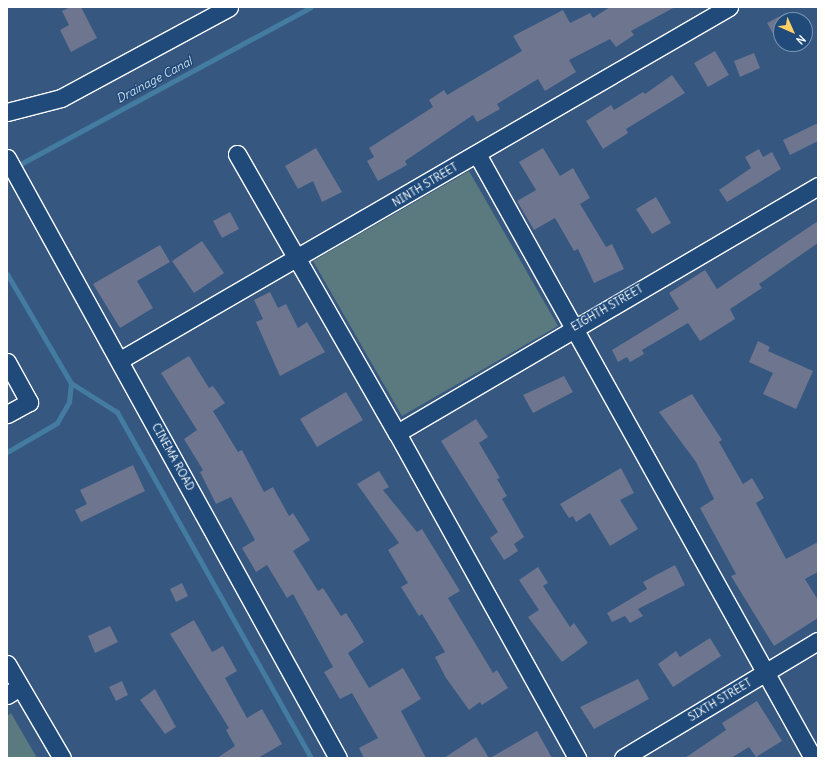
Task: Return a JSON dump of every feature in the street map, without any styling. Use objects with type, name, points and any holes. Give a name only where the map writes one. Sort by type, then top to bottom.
[{"type":"street","points":[[7,112],[61,98],[229,7]]},
{"type":"street","name":"NINTH STREET","points":[[120,360],[297,260],[729,7]]},
{"type":"street","points":[[237,154],[397,432],[578,758]]},
{"type":"street","points":[[477,154],[813,758]]},
{"type":"street","name":"CINEMA ROAD","points":[[7,158],[29,200],[120,360],[338,758]]},
{"type":"street","name":"EIGHTH STREET","points":[[397,432],[818,186]]},
{"type":"street","points":[[7,362],[29,402],[7,414]]},
{"type":"street","name":"SIXTH STREET","points":[[623,758],[818,641]]},
{"type":"street","points":[[7,664],[14,691],[62,758]]},
{"type":"green space","points":[[469,171],[558,326],[402,416],[313,261]]},
{"type":"green space","points":[[11,713],[37,758],[7,758],[7,716]]},
{"type":"building","points":[[70,7],[81,7],[97,38],[71,52],[60,30],[69,25],[62,11]]},
{"type":"building","points":[[610,7],[675,7],[631,31],[634,35],[616,47],[610,39],[569,60],[576,72],[545,91],[538,79],[497,104],[500,109],[477,122],[473,115],[405,161],[407,165],[378,181],[367,161],[374,157],[369,148],[433,107],[429,100],[444,90],[447,95],[522,51],[513,36],[563,10],[570,23],[590,13],[593,18]]},
{"type":"building","points":[[773,20],[773,34],[767,23]]},
{"type":"building","points":[[715,51],[729,75],[708,87],[694,63]]},
{"type":"building","points":[[754,53],[760,68],[740,77],[734,61]]},
{"type":"building","points":[[672,75],[685,93],[626,129],[628,133],[603,149],[586,121],[611,105],[614,110],[643,92],[645,94]]},
{"type":"building","points":[[818,123],[818,141],[790,155],[783,140]]},
{"type":"building","points":[[316,148],[342,192],[322,202],[313,181],[298,189],[285,166]]},
{"type":"building","points":[[543,148],[560,176],[573,168],[590,198],[580,204],[606,247],[612,244],[624,269],[594,283],[578,249],[574,251],[555,218],[534,230],[517,201],[536,190],[519,162]]},
{"type":"building","points":[[759,149],[763,157],[772,152],[781,169],[727,202],[719,190],[751,168],[745,157]]},
{"type":"building","points":[[656,197],[671,223],[652,234],[636,209]]},
{"type":"building","points":[[230,212],[239,229],[222,238],[213,221]]},
{"type":"building","points":[[818,221],[818,243],[759,284],[762,288],[730,309],[735,319],[700,341],[688,323],[642,350],[644,354],[630,362],[627,357],[618,362],[612,350],[679,309],[669,293],[705,270],[717,289]]},
{"type":"building","points":[[202,241],[224,273],[194,293],[172,261]]},
{"type":"building","points":[[160,245],[170,262],[137,281],[153,308],[120,328],[93,284]]},
{"type":"building","points":[[270,292],[278,308],[286,304],[298,328],[307,322],[325,352],[280,376],[256,322],[263,319],[254,300]]},
{"type":"building","points":[[758,341],[770,347],[768,351],[813,371],[796,409],[763,394],[773,373],[749,362]]},
{"type":"building","points":[[189,356],[209,388],[213,386],[225,403],[213,411],[238,452],[242,450],[264,492],[273,487],[289,516],[293,513],[310,540],[293,551],[318,591],[323,588],[341,616],[346,613],[364,642],[348,653],[369,688],[403,668],[421,699],[401,711],[426,758],[364,758],[359,748],[378,738],[352,693],[340,699],[324,672],[333,667],[293,594],[287,598],[267,565],[256,572],[242,548],[255,540],[231,497],[216,504],[200,472],[203,470],[184,439],[197,430],[161,373]]},
{"type":"building","points":[[564,376],[573,392],[533,413],[523,395]]},
{"type":"building","points":[[346,392],[363,420],[317,447],[300,419]]},
{"type":"building","points":[[692,394],[722,440],[719,442],[743,484],[752,478],[764,498],[756,503],[786,559],[818,542],[818,572],[805,579],[818,600],[818,618],[774,646],[731,576],[736,574],[700,508],[714,499],[696,462],[659,412]]},
{"type":"building","points":[[476,419],[488,437],[479,443],[500,478],[497,479],[507,496],[502,499],[524,537],[514,544],[518,551],[504,560],[490,538],[498,532],[441,441]]},
{"type":"building","points":[[133,465],[145,491],[81,522],[75,510],[87,504],[80,490]]},
{"type":"building","points":[[621,468],[634,493],[620,500],[638,529],[610,546],[590,513],[576,522],[573,516],[569,518],[560,504]]},
{"type":"building","points":[[379,471],[389,487],[383,490],[417,532],[422,529],[460,591],[448,598],[493,673],[497,670],[508,688],[482,705],[480,702],[469,710],[446,678],[435,657],[445,652],[422,614],[419,616],[401,587],[408,583],[388,550],[399,543],[357,484]]},
{"type":"building","points":[[675,565],[685,585],[638,609],[643,616],[630,623],[625,616],[612,622],[607,613],[647,589],[643,582]]},
{"type":"building","points":[[538,567],[548,583],[543,586],[570,627],[574,623],[588,643],[562,662],[528,617],[539,610],[519,580]]},
{"type":"building","points":[[182,583],[188,596],[176,602],[170,589]]},
{"type":"building","points":[[194,620],[212,652],[223,646],[237,671],[225,678],[247,718],[262,709],[282,744],[258,758],[217,758],[235,746],[226,730],[229,728],[170,634]]},
{"type":"building","points":[[110,626],[118,642],[95,653],[88,636]]},
{"type":"building","points":[[710,638],[721,656],[673,687],[658,664],[676,651],[680,657]]},
{"type":"building","points":[[638,679],[649,699],[594,729],[580,707]]},
{"type":"building","points":[[122,681],[128,695],[116,701],[109,687]]},
{"type":"building","points":[[155,689],[176,727],[165,734],[140,700]]},
{"type":"building","points":[[757,701],[782,741],[756,757],[749,747],[731,758],[685,758],[726,730],[722,723]]},
{"type":"building","points":[[537,731],[552,758],[490,758]]},
{"type":"building","points":[[476,737],[489,758],[444,758]]},
{"type":"waterway","name":"Drainage Canal","points":[[15,167],[311,7]]},
{"type":"waterway","name":"Drainage Canal","points":[[7,274],[71,383],[69,402],[57,423],[7,452]]},
{"type":"waterway","points":[[71,383],[117,412],[311,758]]}]
